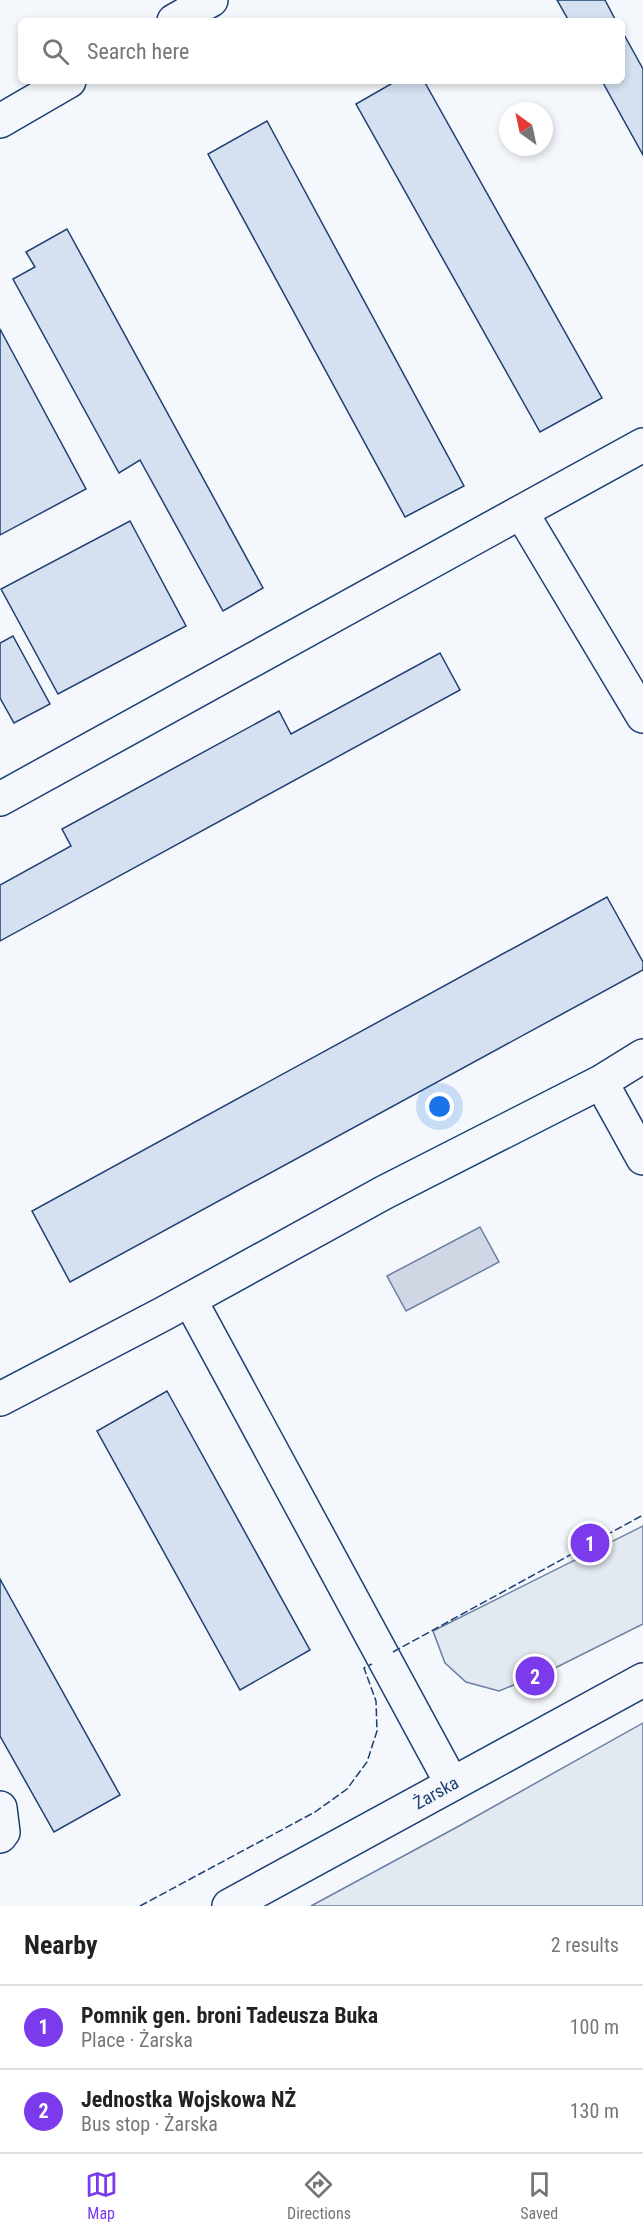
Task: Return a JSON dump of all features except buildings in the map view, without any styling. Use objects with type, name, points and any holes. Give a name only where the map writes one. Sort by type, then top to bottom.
[{"type":"main road","points":[[179,18],[211,0]]},
{"type":"main road","points":[[0,121],[64,84]]},
{"type":"main road","points":[[0,799],[643,445]]},
{"type":"main road","points":[[521,512],[643,716]]},
{"type":"main road","points":[[3,1390],[190,1300],[385,1192],[601,1082],[643,1056]]},
{"type":"main road","points":[[601,1082],[643,1158]]},
{"type":"main road","points":[[190,1300],[452,1784]]},
{"type":"main road","name":"Żarska","points":[[229,1906],[643,1680]]},
{"type":"main road","points":[[0,1808],[3,1832],[0,1836]]},
{"type":"shaded area","points":[[480,1227],[499,1262],[406,1311],[387,1276]]},
{"type":"shaded area","points":[[643,1526],[643,1624],[553,1669],[499,1691],[466,1682],[445,1663],[433,1631]]},
{"type":"shaded area","points":[[643,1723],[643,1906],[311,1906],[459,1826]]},
{"type":"fence","points":[[393,1652],[643,1515]]},
{"type":"fence","points":[[140,1906],[315,1812],[347,1789],[367,1762],[377,1731],[376,1701],[364,1668],[372,1664]]},
{"type":"place","name":"Pomnik gen. broni Tadeusza Buka","points":[[590,1543]]},
{"type":"place","name":"Jednostka Wojskowa NŻ","points":[[535,1676]]}]
